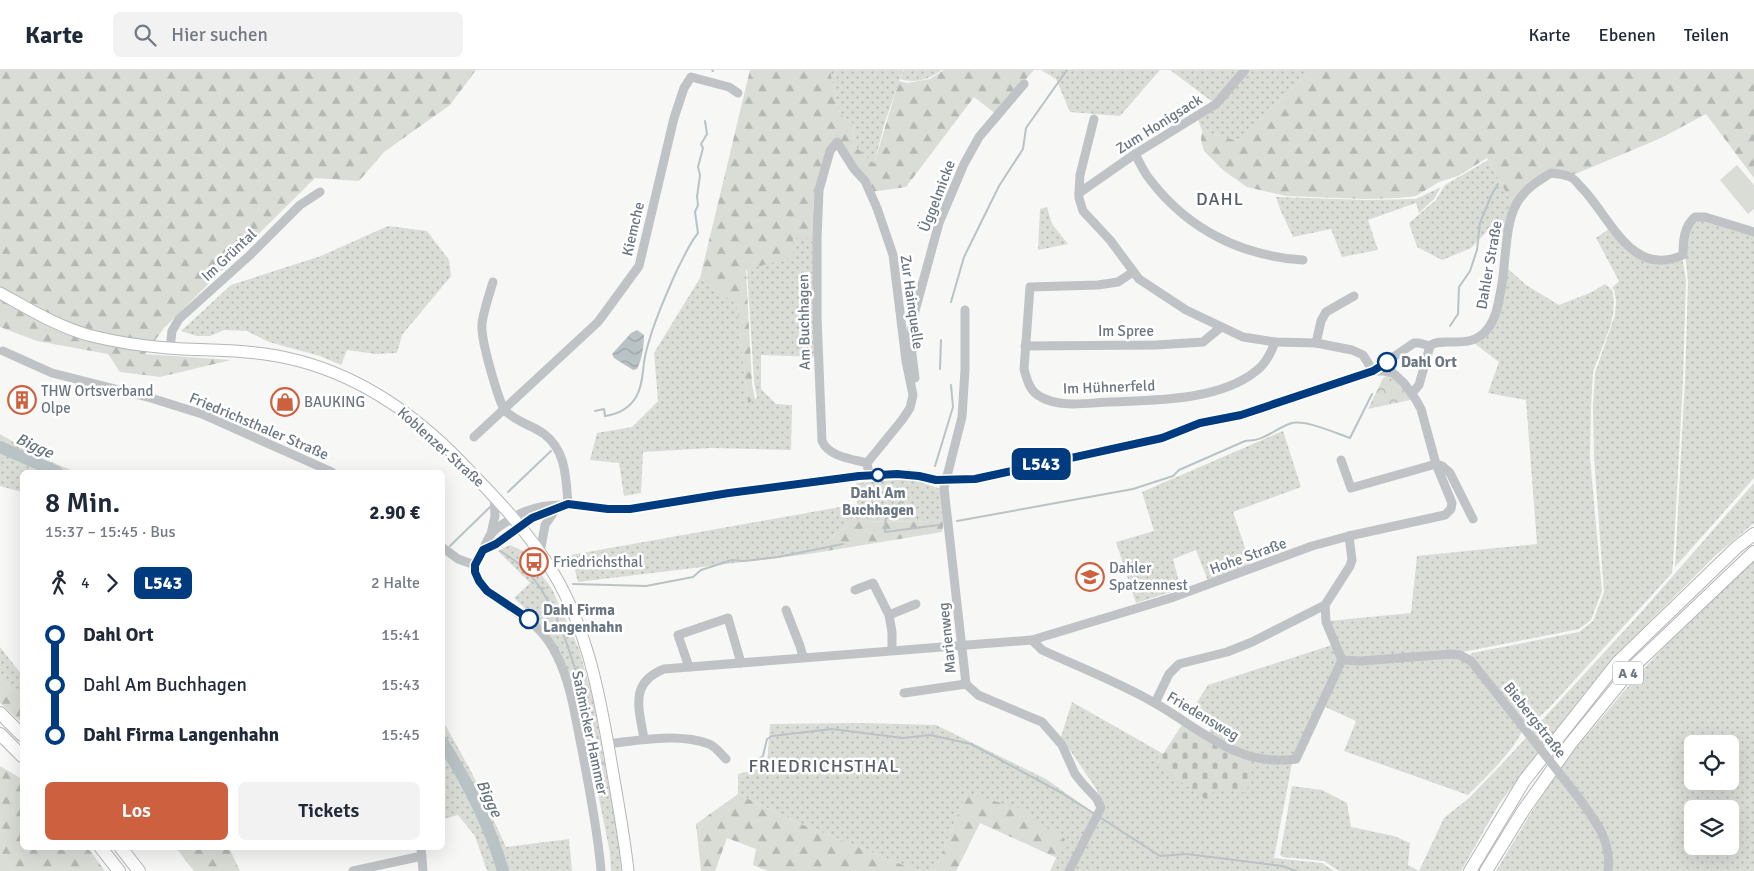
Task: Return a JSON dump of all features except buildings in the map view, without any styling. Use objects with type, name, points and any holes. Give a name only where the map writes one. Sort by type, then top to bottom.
[{"type":"highway","name":"A 4","points":[[1470,871],[1524,781],[1618,662],[1737,547],[1754,534]]},
{"type":"highway","name":"A 4","points":[[1486,871],[1523,811],[1570,743],[1633,667],[1754,552]]},
{"type":"highway","points":[[0,713],[20,733]]},
{"type":"highway","points":[[0,734],[20,754]]},
{"type":"highway","points":[[103,850],[119,871]]},
{"type":"highway","points":[[123,850],[139,871]]},
{"type":"main road","name":"Koblenzer Straße","points":[[0,293],[63,325],[89,335],[170,348],[265,354],[309,363],[335,372],[387,399],[412,417],[442,443],[517,521],[540,553],[564,592],[586,646],[596,682],[628,871]]},
{"type":"street","name":"Zum Honigsack","points":[[1079,193],[1135,154],[1216,104],[1245,70]]},
{"type":"street","name":"Kiemche","points":[[474,437],[598,322],[639,266],[674,118],[684,88],[691,77],[729,87],[738,93]]},
{"type":"street","name":"Üggelmicke","points":[[913,395],[916,385],[912,348],[915,312],[940,222],[964,164],[980,137],[1024,84]]},
{"type":"street","points":[[1094,119],[1080,174],[1079,198],[1083,211],[1110,240],[1139,279],[1186,310],[1243,337],[1275,342],[1316,343],[1345,348],[1359,352],[1368,361],[1373,371],[1384,370],[1393,373],[1412,393],[1421,408],[1436,464]]},
{"type":"street","name":"Zur Hainquelle","points":[[837,142],[865,182],[877,208],[893,255],[906,361],[913,395]]},
{"type":"street","name":"Am Buchhagen","points":[[837,142],[830,152],[819,190],[817,317],[822,441],[825,447],[834,453],[867,463]]},
{"type":"street","points":[[1135,154],[1149,180],[1176,210],[1206,232],[1250,250],[1272,256],[1304,260]]},
{"type":"street","name":"Dahler Straße","points":[[517,521],[537,507],[568,504],[608,509],[630,509],[824,480],[909,474],[936,480],[975,479],[1162,438],[1200,423],[1241,415],[1373,371],[1411,345],[1419,343],[1430,346],[1436,342],[1465,342],[1479,336],[1489,327],[1497,310],[1511,217],[1515,204],[1530,187],[1551,173],[1571,177],[1592,198],[1621,241],[1646,257],[1662,262],[1683,255],[1683,244],[1688,222],[1695,216],[1705,216],[1754,232]]},
{"type":"street","name":"Im Grüntal","points":[[170,348],[172,331],[178,319],[249,256],[300,204],[320,192]]},
{"type":"street","name":"Im Hühnerfeld","points":[[1133,272],[1118,282],[1098,285],[1030,287],[1024,369],[1032,389],[1039,396],[1052,403],[1075,404],[1183,397],[1225,387],[1257,371],[1270,354],[1275,342]]},
{"type":"street","points":[[493,282],[482,325],[483,338],[499,398],[504,410],[518,420],[543,433],[557,448],[563,460],[568,504]]},
{"type":"street","points":[[1316,343],[1321,321],[1326,312],[1354,296]]},
{"type":"street","name":"Marienweg","points":[[966,310],[962,417],[944,488],[966,684],[978,695],[1042,722],[1062,745],[1076,774],[1097,799],[1101,808],[1069,871]]},
{"type":"street","name":"Im Spree","points":[[1025,346],[1156,345],[1203,342],[1221,327]]},
{"type":"street","points":[[1412,393],[1419,385],[1430,346]]},
{"type":"street","name":"Friedrichsthaler Straße","points":[[3,351],[52,373],[151,398],[202,414],[328,470]]},
{"type":"street","points":[[869,476],[867,463],[902,420],[910,408],[913,395]]},
{"type":"street","points":[[1341,460],[1351,488],[1436,464],[1442,466],[1450,474],[1473,519]]},
{"type":"street","name":"Hohe Straße","points":[[644,738],[638,699],[640,690],[644,682],[653,674],[664,669],[1032,640],[1171,598],[1312,546],[1445,515],[1451,509],[1452,503],[1436,464]]},
{"type":"street","points":[[445,549],[458,559],[475,565],[491,535],[495,516],[494,495]]},
{"type":"street","name":"Dahler Straße","points":[[517,521],[532,518],[568,504]]},
{"type":"street","points":[[540,553],[545,525],[558,507]]},
{"type":"street","points":[[491,535],[502,525],[517,521]]},
{"type":"street","points":[[483,550],[496,544],[517,521]]},
{"type":"street","points":[[1155,703],[1169,674],[1180,664],[1227,652],[1252,642],[1325,606],[1350,566],[1352,560],[1349,536]]},
{"type":"street","name":"Saßmicker Hammer","points":[[475,565],[477,577],[487,591],[539,628],[565,673],[599,845],[601,871]]},
{"type":"street","points":[[855,590],[873,583],[889,615],[892,632],[892,650]]},
{"type":"street","points":[[889,615],[916,604]]},
{"type":"street","points":[[1325,606],[1326,622],[1342,660]]},
{"type":"street","points":[[786,610],[803,657]]},
{"type":"street","points":[[689,667],[678,635],[728,618],[740,663]]},
{"type":"street","name":"Friedensweg","points":[[1032,640],[1042,650],[1155,703],[1226,748],[1245,755],[1279,761],[1296,759],[1342,660]]},
{"type":"street","name":"Biebergstraße","points":[[1342,660],[1361,661],[1451,654],[1460,655],[1471,661],[1600,826],[1609,860],[1608,871]]},
{"type":"street","points":[[904,693],[966,684]]},
{"type":"street","points":[[608,744],[644,738],[689,740],[711,744],[726,759]]},
{"type":"street","points":[[353,871],[395,867],[421,852],[423,871]]},
{"type":"green space","points":[[0,70],[476,70],[450,105],[384,152],[359,181],[315,178],[164,328],[145,354],[231,360],[160,377],[120,372],[108,354],[37,341],[0,327]]},
{"type":"green space","points":[[750,70],[830,70],[839,113],[853,124],[854,145],[874,164],[899,81],[907,83],[930,79],[944,70],[1034,70],[996,114],[974,97],[906,187],[871,192],[838,142],[829,151],[814,238],[793,238],[793,257],[746,270],[752,384],[755,399],[748,403],[737,305],[700,278]]},
{"type":"green space","points":[[830,70],[903,70],[884,125],[874,164],[854,145],[853,124],[839,113]]},
{"type":"green space","points":[[904,70],[942,70],[927,78],[911,81],[900,79]]},
{"type":"green space","points":[[1041,70],[1160,70],[1120,116],[1070,112],[1056,79]]},
{"type":"green space","points":[[1170,70],[1244,70],[1214,103]]},
{"type":"green space","points":[[1247,70],[1312,70],[1238,141],[1202,131],[1197,116]]},
{"type":"green space","points":[[1312,70],[1754,70],[1754,178],[1706,114],[1661,138],[1573,175],[1550,171],[1513,205],[1487,158],[1458,176],[1439,182],[1416,196],[1366,199],[1286,196],[1247,187],[1224,171],[1204,151],[1201,140],[1202,131],[1238,141]]},
{"type":"green space","points":[[1488,160],[1513,205],[1507,234],[1490,228],[1471,248],[1442,260],[1417,247],[1409,223],[1436,200],[1445,185]]},
{"type":"green space","points":[[1737,165],[1754,185],[1754,209],[1748,214],[1720,180]]},
{"type":"green space","points":[[1441,187],[1434,199],[1419,213],[1416,203],[1368,220],[1378,250],[1342,257],[1331,229],[1293,237],[1276,197],[1366,200],[1416,199]]},
{"type":"green space","points":[[1047,207],[1052,224],[1068,244],[1038,250],[1040,209]]},
{"type":"green space","points":[[1695,218],[1754,233],[1754,478],[1675,567],[1688,281],[1684,244]]},
{"type":"green space","points":[[388,226],[427,231],[449,260],[451,276],[402,335],[397,353],[376,354],[347,350],[341,365],[320,356],[269,342],[247,331],[224,330],[210,336],[197,336],[181,331],[231,285],[321,256]]},
{"type":"green space","points":[[1610,228],[1634,252],[1682,260],[1683,262],[1686,280],[1683,380],[1672,573],[1550,707],[1537,719],[1524,725],[1469,656],[1472,653],[1579,632],[1593,621],[1604,592],[1594,457],[1593,405],[1595,373],[1615,315],[1616,300],[1612,288],[1619,281],[1596,238]]},
{"type":"green space","points":[[793,238],[814,238],[816,357],[761,355],[761,389],[776,404],[792,405],[791,450],[710,448],[643,452],[641,493],[624,496],[619,463],[590,460],[597,433],[632,427],[658,401],[654,353],[700,278],[737,304],[748,402],[757,398],[754,381],[747,269]]},
{"type":"green space","points":[[1506,267],[1526,285],[1559,305],[1592,292],[1605,284],[1612,290],[1614,300],[1613,315],[1593,372],[1590,458],[1602,591],[1591,620],[1579,629],[1463,652],[1343,658],[1328,621],[1411,613],[1417,556],[1537,544],[1526,400],[1488,393],[1499,362],[1474,343],[1486,335]]},
{"type":"green space","points":[[1386,376],[1401,385],[1410,400],[1368,409],[1383,378]]},
{"type":"green space","points":[[1283,431],[1301,487],[1233,512],[1251,566],[1208,581],[1196,550],[1173,559],[1181,589],[1136,603],[1116,542],[1154,531],[1142,492]]},
{"type":"green space","points":[[0,434],[37,456],[71,470],[20,470],[20,491],[0,486]]},
{"type":"green space","points":[[911,479],[941,489],[944,522],[853,521],[809,554],[578,582],[571,555],[857,504],[856,483]]},
{"type":"green space","points":[[1754,483],[1754,523],[1716,555],[1649,622],[1587,690],[1499,804],[1461,871],[1419,871],[1444,818],[1469,798],[1500,766],[1644,609]]},
{"type":"green space","points":[[853,521],[944,522],[942,532],[809,554]]},
{"type":"green space","points":[[510,545],[525,552],[552,589],[579,649],[593,699],[619,843],[621,871],[611,871],[610,853],[583,719],[567,672],[551,638],[534,617],[514,598],[530,583],[498,551]]},
{"type":"green space","points":[[1754,559],[1754,871],[1496,871],[1566,760],[1637,676],[1692,617]]},
{"type":"green space","points":[[1332,645],[1340,661],[1294,756],[1290,758],[1245,754],[1207,735],[1211,729],[1190,713],[1208,685]]},
{"type":"green space","points":[[0,647],[20,672],[20,695],[0,679]]},
{"type":"green space","points":[[1452,654],[1470,663],[1522,731],[1512,748],[1468,795],[1344,751],[1356,721],[1321,705],[1342,662]]},
{"type":"green space","points":[[0,679],[20,695],[20,721],[0,703]]},
{"type":"green space","points":[[1072,702],[1160,752],[1157,765],[1215,789],[1251,757],[1281,765],[1292,763],[1274,858],[1322,863],[1334,871],[1074,871],[1106,808],[1095,787],[1061,737]]},
{"type":"green space","points":[[862,723],[936,725],[1046,779],[1094,813],[1065,871],[1050,871],[1065,839],[966,794],[935,871],[918,871],[801,824],[738,794],[738,774],[767,767],[770,724]]},
{"type":"green space","points":[[1183,723],[1251,757],[1247,793],[1215,789],[1208,801],[1157,765],[1160,752],[1163,754]]},
{"type":"green space","points":[[445,725],[472,773],[506,847],[569,839],[572,871],[487,871],[475,836],[458,815],[445,818]]},
{"type":"green space","points":[[0,766],[20,778],[20,850],[89,850],[105,871],[0,871]]},
{"type":"green space","points":[[1292,786],[1322,790],[1347,803],[1351,827],[1394,836],[1410,843],[1408,865],[1419,871],[1339,871],[1324,861],[1283,857],[1280,855]]},
{"type":"green space","points":[[738,794],[801,824],[918,871],[768,871],[753,865],[756,849],[727,838],[715,871],[701,871],[696,824]]},
{"type":"green space","points":[[966,794],[1017,807],[1065,839],[1057,858],[980,823],[956,871],[935,871]]},
{"type":"green space","points":[[178,850],[230,850],[240,871],[194,871]]},
{"type":"water","points":[[637,330],[644,335],[644,344],[639,365],[637,369],[633,370],[614,358],[612,354],[631,333]]},
{"type":"waterway","points":[[951,302],[964,257],[999,186],[1023,149],[1026,128],[1067,70]]},
{"type":"waterway","points":[[595,411],[604,409],[605,416],[615,414],[627,408],[639,392],[646,352],[656,321],[677,270],[698,233],[695,212],[698,205],[697,197],[700,175],[698,167],[703,148],[701,144],[707,134],[705,121]]},
{"type":"waterway","points":[[1450,326],[1458,314],[1459,287],[1470,271],[1477,250],[1480,223],[1498,184]]},
{"type":"waterway","points":[[940,369],[941,340]]},
{"type":"waterway","points":[[935,466],[953,407],[951,385]]},
{"type":"waterway","points":[[957,521],[1133,489],[1173,476],[1179,470],[1245,441],[1252,441],[1263,437],[1289,424],[1310,424],[1350,438],[1372,394]]},
{"type":"waterway","name":"Bigge","points":[[0,447],[52,470]]},
{"type":"waterway","points":[[508,492],[551,451]]},
{"type":"waterway","points":[[904,491],[900,503],[887,514],[885,532],[939,525]]},
{"type":"waterway","points":[[450,546],[490,507]]},
{"type":"waterway","points":[[573,584],[646,586],[693,577],[701,570],[732,560],[744,561],[778,557],[843,544]]},
{"type":"waterway","points":[[500,551],[523,567],[541,589],[544,588]]},
{"type":"waterway","points":[[541,589],[555,614],[566,640],[582,694],[595,755],[598,763],[604,764]]},
{"type":"waterway","points":[[757,760],[763,756],[767,739],[772,736],[832,729],[903,738],[930,735],[971,744],[1060,792],[1095,814]]},
{"type":"waterway","name":"Bigge","points":[[445,747],[477,804],[492,837],[503,871]]},
{"type":"waterway","points":[[1101,818],[1160,856],[1187,854],[1282,866],[1296,871]]},
{"type":"bus line","name":"L543","points":[[529,619],[483,587],[475,572],[476,560],[483,550],[496,544],[532,518],[568,504],[608,509],[630,509],[824,480],[897,474],[909,474],[936,480],[975,479],[1162,438],[1200,423],[1241,415],[1373,371],[1387,362]]},
{"type":"place","name":"Dahl Ort","points":[[1387,362]]},
{"type":"place","name":"THW Ortsverband Olpe","points":[[22,400]]},
{"type":"place","name":"BAUKING","points":[[285,402]]},
{"type":"place","name":"Dahl Am Buchhagen","points":[[878,475]]},
{"type":"place","name":"Friedrichsthal","points":[[534,562]]},
{"type":"place","name":"Dahler Spatzennest","points":[[1090,577]]},
{"type":"place","name":"Dahl Firma Langenhahn","points":[[529,619]]},
{"type":"district","name":"DAHL","points":[[1220,199]]},
{"type":"district","name":"FRIEDRICHSTHAL","points":[[824,766]]}]
